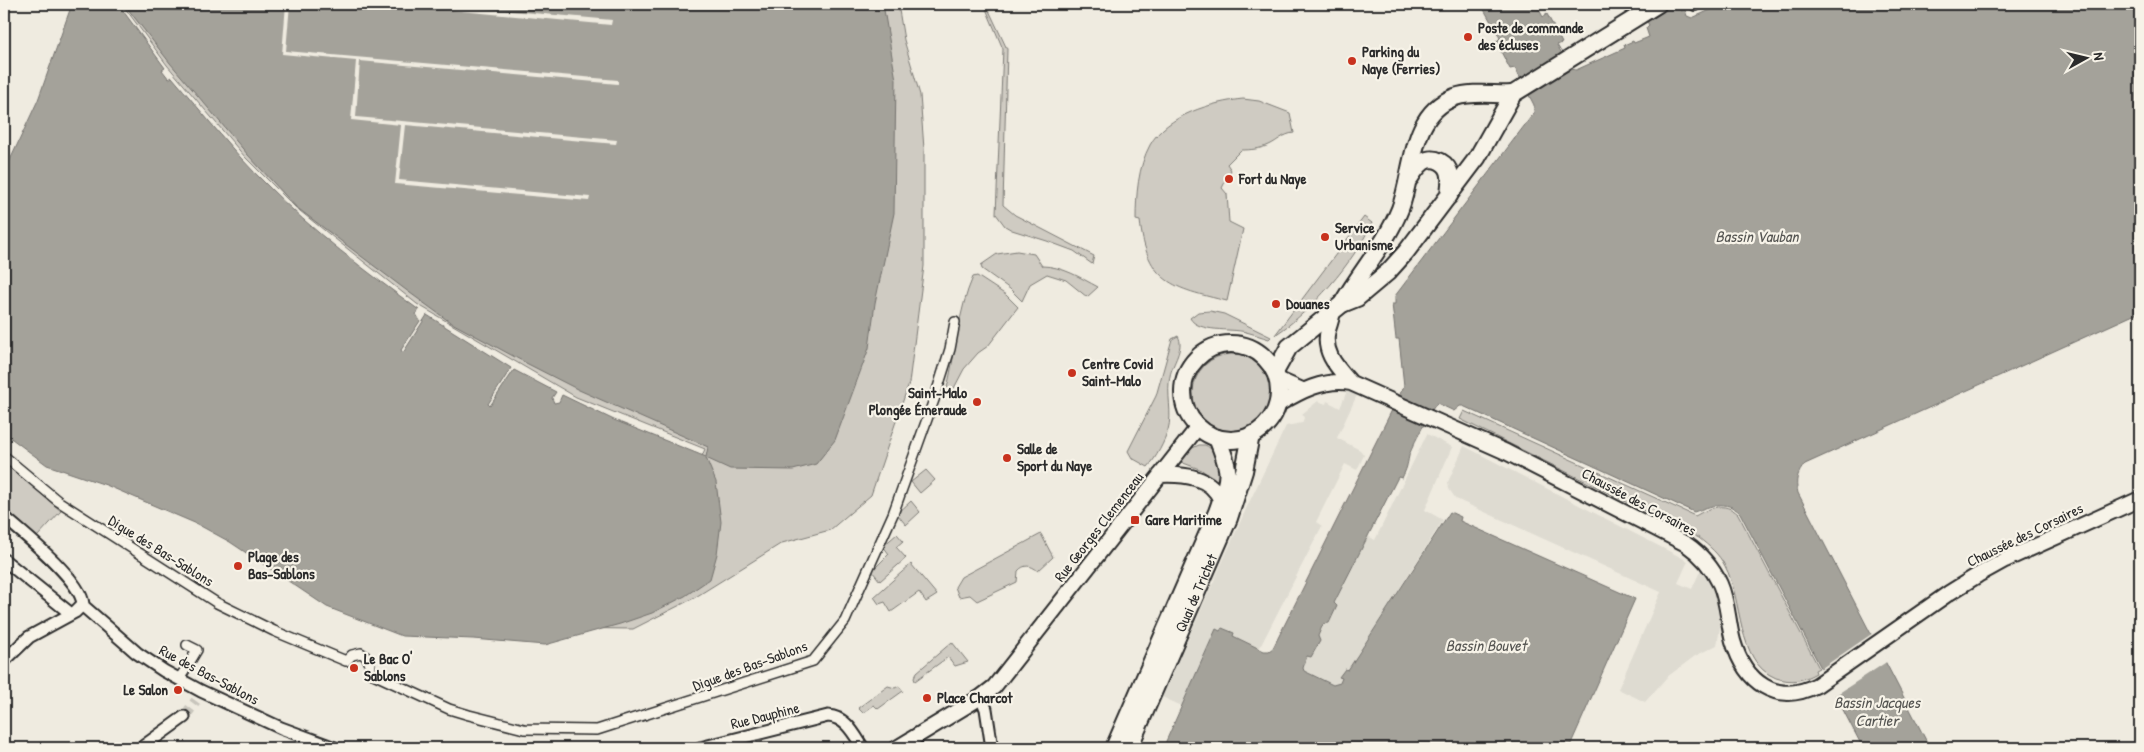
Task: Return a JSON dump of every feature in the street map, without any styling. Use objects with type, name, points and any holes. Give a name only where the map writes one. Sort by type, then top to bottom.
[{"type":"main road","points":[[1276,376],[1289,347],[1337,308],[1357,298],[1388,272],[1477,158],[1513,94],[1658,4]]},
{"type":"main road","points":[[1337,308],[1389,232],[1400,209],[1409,180],[1418,137],[1427,120],[1439,108],[1455,97],[1513,94]]},
{"type":"main road","points":[[1409,180],[1422,163],[1430,159],[1440,161],[1449,169],[1449,196]]},
{"type":"main road","points":[[1238,344],[1258,352],[1268,361],[1276,376],[1279,388],[1277,405],[1267,423],[1251,435],[1234,440],[1217,438],[1198,427],[1189,416],[1184,402],[1183,388],[1186,374],[1193,361],[1217,345],[1238,344]]},
{"type":"main road","points":[[1258,352],[1289,347]]},
{"type":"main road","name":"Quai de Trichet","points":[[1129,748],[1229,518],[1244,471],[1251,435]]},
{"type":"main road","name":"Quai de Trichet","points":[[1114,748],[1228,481],[1228,464],[1217,438]]},
{"type":"street","points":[[1337,308],[1328,330],[1327,347],[1337,368],[1356,385]]},
{"type":"street","name":"Digue des Bas-Sablons","points":[[4,456],[58,502],[217,603],[274,632],[346,661],[352,655],[360,653],[367,657],[370,662],[369,672],[449,709],[524,729],[597,730],[814,661],[845,621],[893,514],[935,397],[950,349],[955,322]]},
{"type":"street","points":[[1276,376],[1302,390]]},
{"type":"street","name":"Chaussée des Corsaires","points":[[1277,405],[1302,390],[1343,382],[1356,385],[1506,452],[1693,549],[1708,562],[1721,586],[1736,648],[1747,671],[1756,681],[1769,690],[1789,693],[1808,690],[1822,683],[1978,574],[2140,499]]},
{"type":"street","name":"Rue Georges Clemenceau","points":[[897,748],[982,697],[994,687],[1198,427]]},
{"type":"street","points":[[1160,475],[1178,474],[1196,478],[1217,491],[1221,501]]},
{"type":"street","points":[[4,517],[67,575],[82,596],[82,605],[75,612],[70,613],[29,637],[4,661]]},
{"type":"street","points":[[4,560],[70,613]]},
{"type":"street","name":"Rue des Bas-Sablons","points":[[82,605],[137,652],[182,675],[198,696],[331,748]]},
{"type":"street","points":[[187,645],[197,650],[191,660]]},
{"type":"street","points":[[982,697],[986,709],[992,748]]},
{"type":"street","name":"Rue Dauphine","points":[[700,748],[828,716],[838,716],[845,722],[863,748]]},
{"type":"street","points":[[141,748],[184,717]]},
{"type":"shaded area","points":[[122,4],[898,4],[904,40],[920,95],[924,149],[924,266],[909,383],[871,495],[830,530],[782,543],[694,598],[633,629],[548,628],[702,456],[705,449],[576,397],[417,304],[295,207],[245,157],[167,65]]},
{"type":"shaded area","points":[[984,4],[986,4],[1007,49],[1003,205],[1015,215],[1094,256],[1092,264],[1074,251],[1012,230],[1005,226],[996,214],[1003,49]]},
{"type":"shaded area","points":[[1243,99],[1259,101],[1290,113],[1294,133],[1262,147],[1241,150],[1227,164],[1231,170],[1222,188],[1227,194],[1229,222],[1243,229],[1227,301],[1192,292],[1178,286],[1156,270],[1149,258],[1140,221],[1136,220],[1137,191],[1140,172],[1150,145],[1167,126],[1191,112],[1205,107]]},
{"type":"shaded area","points":[[1364,217],[1372,223],[1343,270],[1317,300],[1275,335]]},
{"type":"shaded area","points":[[1017,251],[1034,254],[1042,266],[1064,270],[1098,287],[1087,297],[1066,280],[1047,274],[1030,284],[1022,301],[1010,289],[982,269],[981,265],[997,254]]},
{"type":"shaded area","points":[[977,276],[1006,295],[1018,307],[988,346],[978,353],[964,369],[953,390],[947,388],[961,317],[973,277]]},
{"type":"shaded area","points":[[1210,311],[1224,314],[1271,337],[1269,339],[1246,332],[1207,328],[1194,323],[1190,318],[1198,312]]},
{"type":"shaded area","points":[[1178,336],[1180,346],[1171,371],[1169,383],[1170,417],[1168,430],[1160,449],[1148,467],[1132,458],[1128,451],[1156,396],[1172,339]]},
{"type":"shaded area","points":[[1232,354],[1247,357],[1260,365],[1268,378],[1271,393],[1268,408],[1260,421],[1247,429],[1232,432],[1217,429],[1204,421],[1196,408],[1193,393],[1196,378],[1204,365],[1217,357]]},
{"type":"shaded area","points":[[1347,391],[1357,395],[1337,438],[1360,450],[1364,455],[1357,470],[1345,464],[1316,522],[1322,526],[1259,649],[1233,636],[1233,633],[1222,628],[1220,631],[1216,629],[1182,706],[1162,697],[1246,509],[1286,426],[1302,423],[1304,418],[1302,414],[1318,401],[1326,404],[1327,401],[1340,408]]},
{"type":"shaded area","points":[[1464,411],[1695,516],[1717,507],[1733,510],[1738,514],[1819,668],[1815,670],[1816,673],[1806,678],[1792,681],[1776,678],[1763,670],[1747,644],[1731,580],[1725,566],[1717,554],[1699,538],[1460,419]]},
{"type":"shaded area","points":[[1427,434],[1452,447],[1425,510],[1443,520],[1342,680],[1338,684],[1333,685],[1304,671],[1303,665],[1307,656],[1311,657],[1323,624],[1337,605],[1334,604],[1368,536],[1375,540]]},
{"type":"shaded area","points":[[1199,445],[1205,445],[1210,448],[1216,456],[1219,467],[1218,484],[1202,470],[1178,461],[1188,450]]},
{"type":"shaded area","points":[[1464,446],[1688,561],[1678,583],[1692,589],[1701,569],[1714,592],[1718,608],[1720,628],[1717,645],[1695,656],[1667,677],[1645,702],[1618,689],[1661,592],[1456,499],[1449,489],[1448,482]]},
{"type":"shaded area","points":[[4,462],[61,511],[37,537],[4,507]]},
{"type":"shaded area","points":[[926,470],[935,480],[920,493],[911,482]]},
{"type":"shaded area","points":[[911,501],[920,512],[906,525],[897,514]]},
{"type":"shaded area","points":[[897,534],[903,541],[896,547],[906,558],[880,581],[872,571],[889,554],[883,546]]},
{"type":"shaded area","points":[[1041,534],[1053,557],[1038,571],[1033,567],[1025,566],[1018,571],[1017,582],[977,601],[970,595],[959,597],[955,587],[961,577]]},
{"type":"shaded area","points":[[911,564],[937,595],[926,602],[919,592],[891,612],[885,602],[879,604],[874,597]]},
{"type":"shaded area","points":[[952,642],[968,662],[955,666],[948,657],[915,681],[914,678],[917,672]]},
{"type":"shaded area","points":[[888,686],[895,688],[899,686],[903,691],[878,709],[874,705],[863,713],[858,708]]},
{"type":"water","points":[[72,4],[118,4],[165,68],[162,70],[169,79],[172,77],[254,172],[321,235],[419,310],[416,314],[420,321],[401,350],[403,353],[427,315],[511,368],[488,404],[490,406],[514,370],[556,392],[552,398],[554,403],[559,402],[562,395],[614,420],[706,457],[708,447],[579,390],[450,322],[296,207],[248,155],[170,63],[124,4],[883,4],[896,80],[894,213],[875,303],[869,348],[835,440],[816,464],[793,470],[730,469],[706,458],[716,482],[721,522],[717,554],[710,579],[685,596],[652,613],[545,645],[402,636],[327,607],[230,542],[197,524],[106,485],[47,465],[4,433],[4,173],[38,100]]},
{"type":"water","name":"Bassin Vauban","points":[[1481,4],[1536,4],[1543,17],[1547,14],[1562,43],[1557,45],[1571,69],[1576,70],[1625,48],[1624,45],[1649,37],[1646,28],[1649,25],[1637,4],[1679,4],[1681,11],[1685,10],[1687,16],[1692,18],[1724,4],[2140,4],[2140,312],[1805,464],[1797,477],[1798,493],[1930,748],[1863,748],[1740,513],[1735,509],[1729,506],[1718,505],[1694,512],[1463,406],[1454,411],[1437,403],[1413,446],[1402,478],[1398,477],[1334,603],[1337,606],[1329,623],[1323,624],[1318,636],[1320,641],[1311,657],[1307,656],[1303,668],[1304,671],[1333,685],[1340,683],[1342,678],[1339,677],[1345,669],[1348,670],[1450,512],[1461,517],[1460,521],[1635,599],[1569,748],[1163,748],[1216,629],[1220,631],[1222,628],[1234,633],[1233,636],[1264,651],[1269,651],[1273,648],[1404,386],[1399,339],[1396,339],[1392,304],[1395,304],[1395,296],[1534,113],[1534,105],[1515,68],[1510,69],[1496,42],[1500,38]]},
{"type":"pier","points":[[286,4],[290,4],[286,51],[618,80],[618,84],[360,61],[356,117],[617,140],[616,144],[405,125],[399,180],[590,197],[589,201],[395,184],[401,125],[351,120],[356,61],[282,54]]},
{"type":"pier","points":[[386,4],[432,4],[612,20],[611,25]]},
{"type":"pier","points":[[1873,633],[1888,661],[1833,697],[1819,670]]},
{"type":"tunnel","points":[[184,717],[196,701]]},
{"type":"place","name":"Poste de commande des écluses","points":[[1468,37]]},
{"type":"place","name":"Parking du Naye (Ferries)","points":[[1352,61]]},
{"type":"place","name":"Fort du Naye","points":[[1229,179]]},
{"type":"place","name":"Service Urbanisme","points":[[1325,237]]},
{"type":"place","name":"Douanes","points":[[1276,304]]},
{"type":"place","name":"Centre Covid Saint-Malo","points":[[1072,373]]},
{"type":"place","name":"Saint-Malo Plongée Émeraude","points":[[977,402]]},
{"type":"place","name":"Salle de Sport du Naye","points":[[1007,458]]},
{"type":"place","name":"Gare Maritime","points":[[1135,520]]},
{"type":"place","name":"Plage des Bas-Sablons","points":[[238,566]]},
{"type":"place","name":"Le Bac O' Sablons","points":[[354,668]]},
{"type":"place","name":"Le Salon","points":[[178,690]]},
{"type":"place","name":"Place Charcot","points":[[927,698]]},
{"type":"water label","name":"Bassin Bouvet","points":[[1486,645]]},
{"type":"water label","name":"Bassin Jacques Cartier","points":[[1877,711]]}]
